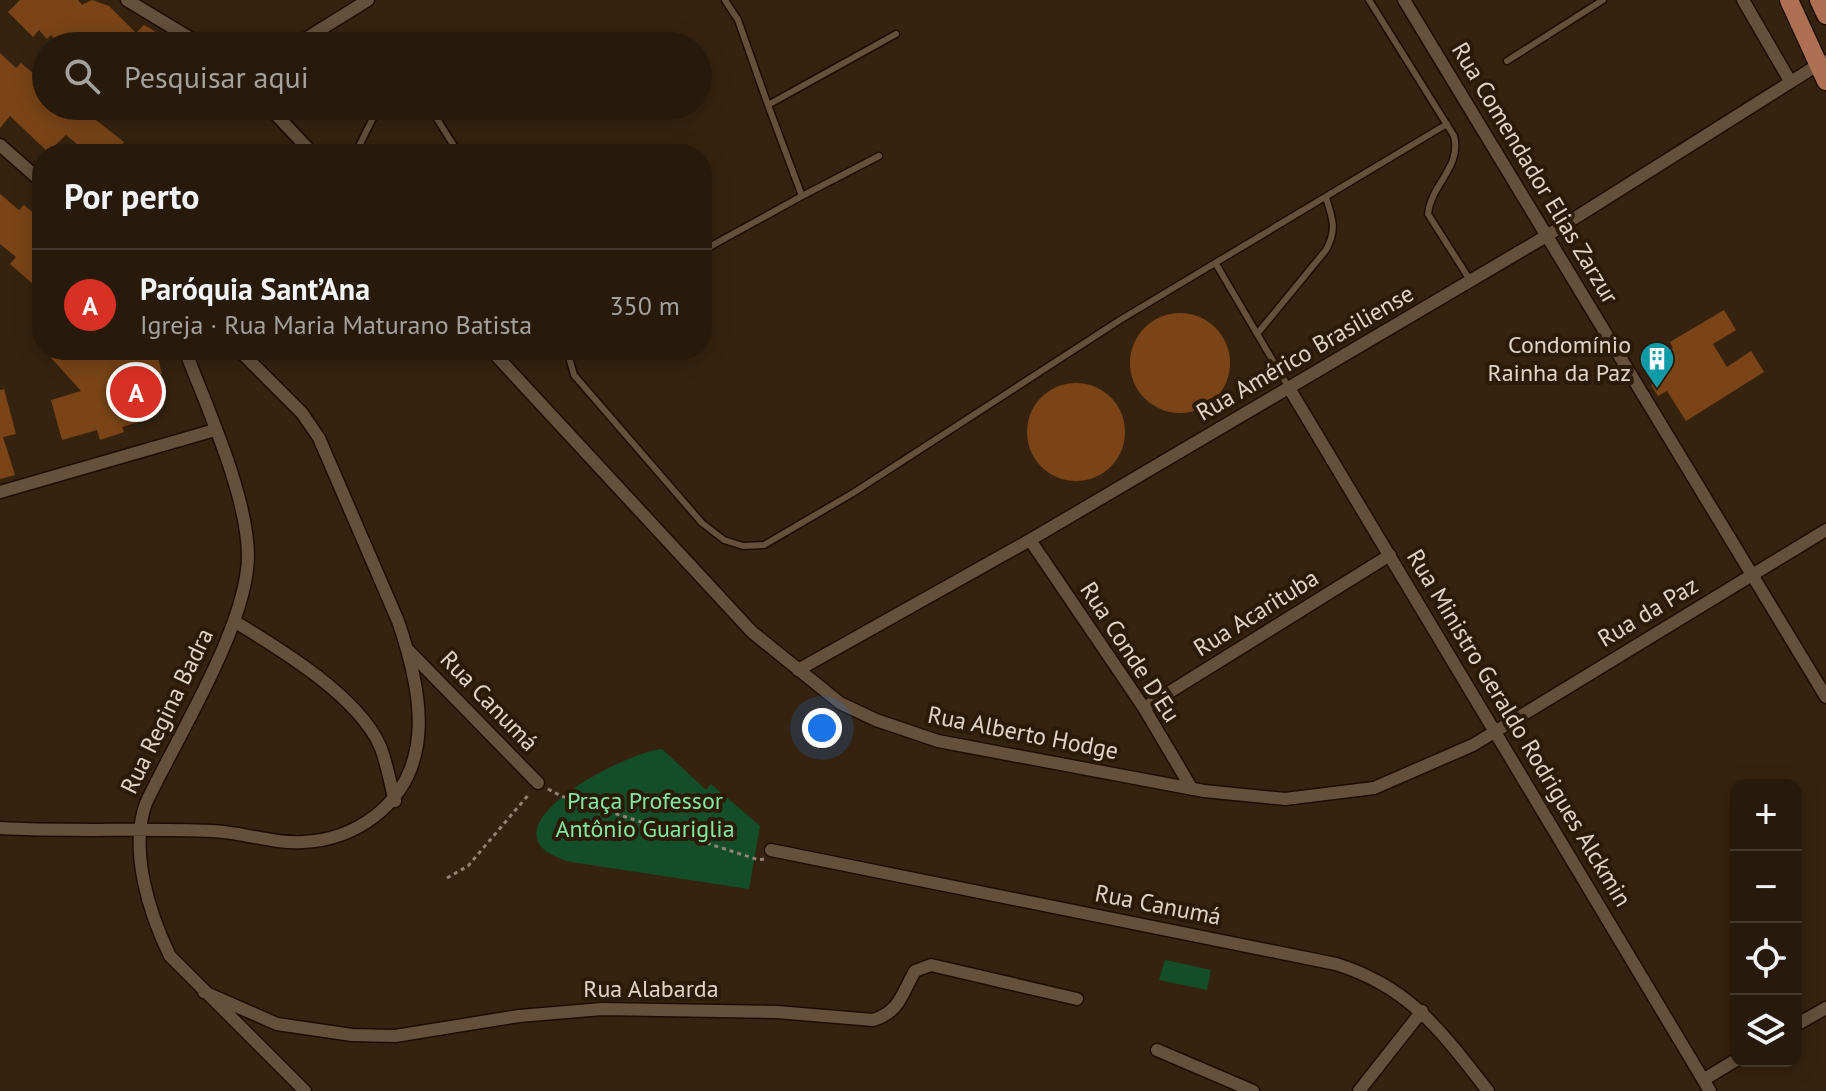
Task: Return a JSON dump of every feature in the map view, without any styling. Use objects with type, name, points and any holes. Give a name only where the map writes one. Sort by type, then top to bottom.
[{"type":"main road","points":[[1789,0],[1824,68]]},
{"type":"main road","points":[[1819,0],[1826,15]]},
{"type":"street","points":[[127,0],[180,32]]},
{"type":"street","name":"Rua Comendador Elias Zarzur","points":[[1404,0],[1826,697]]},
{"type":"street","points":[[1743,0],[1790,81]]},
{"type":"street","points":[[315,32],[363,1]]},
{"type":"street","name":"Rua Américo Brasiliense","points":[[798,670],[1030,540],[1548,235],[1790,81],[1824,68]]},
{"type":"street","points":[[281,120],[304,144]]},
{"type":"street","points":[[0,145],[32,173]]},
{"type":"street","name":"Rua Regina Badra","points":[[189,360],[240,507],[248,553],[244,591],[234,621],[146,803],[139,830],[140,851],[158,930],[170,956],[305,1091]]},
{"type":"street","points":[[0,828],[215,831],[300,843],[330,839],[358,829],[395,801],[415,762],[419,730],[408,650],[339,477],[319,438],[302,413],[249,360]]},
{"type":"street","name":"Rua Alberto Hodge","points":[[500,360],[752,632],[840,703],[876,720],[938,741],[1192,789],[1285,799],[1331,796],[1374,788],[1424,769],[1494,733]]},
{"type":"street","name":"Rua Ministro Geraldo Rodrigues Alckmin","points":[[1289,388],[1706,1085]]},
{"type":"street","points":[[0,492],[215,430]]},
{"type":"street","name":"Rua da Paz","points":[[1494,733],[1826,530]]},
{"type":"street","name":"Rua Conde D'Eu","points":[[1030,540],[1144,708],[1192,789]]},
{"type":"street","name":"Rua Acarituba","points":[[1144,708],[1390,555]]},
{"type":"street","points":[[234,621],[273,644],[356,712],[381,748],[395,801]]},
{"type":"street","name":"Rua Canumá","points":[[408,650],[538,783]]},
{"type":"street","name":"Rua Canumá","points":[[771,850],[1336,964],[1381,980],[1422,1011],[1488,1091]]},
{"type":"street","name":"Rua Alabarda","points":[[204,992],[277,1024],[306,1031],[395,1036],[519,1016],[602,1009],[777,1012],[873,1020],[888,1015],[903,998],[915,971],[931,965],[1077,999]]},
{"type":"street","points":[[1802,1022],[1826,1008]]},
{"type":"street","points":[[1359,1091],[1422,1011]]},
{"type":"street","points":[[1157,1050],[1253,1091]]},
{"type":"street","points":[[1706,1085],[1730,1065]]},
{"type":"lane","points":[[725,0],[738,20],[802,196]]},
{"type":"lane","points":[[1369,0],[1454,136],[1457,155],[1435,192],[1428,214],[1470,281]]},
{"type":"lane","points":[[1507,61],[1603,0]]},
{"type":"lane","points":[[768,105],[896,34]]},
{"type":"lane","points":[[360,144],[372,120]]},
{"type":"lane","points":[[438,120],[453,144]]},
{"type":"lane","points":[[570,360],[574,375],[702,523],[724,540],[743,546],[764,545],[853,493],[1120,320],[1447,124]]},
{"type":"lane","points":[[712,246],[879,156]]},
{"type":"lane","points":[[1257,334],[1326,250],[1334,235],[1334,222],[1326,198]]},
{"type":"lane","points":[[1216,264],[1289,388]]},
{"type":"path","points":[[538,783],[561,796],[759,860]]},
{"type":"path","points":[[447,878],[468,866],[522,804]]},
{"type":"green space","name":"Praça Professor Antônio Guariglia","points":[[662,749],[706,790],[711,784],[760,826],[749,889],[571,862],[544,849],[536,833],[544,815],[563,796],[616,764]]},
{"type":"green space","points":[[1165,960],[1211,970],[1207,990],[1159,980]]},
{"type":"building","points":[[20,0],[78,0],[82,5],[92,0],[109,6],[135,32],[39,30],[32,32],[32,36],[8,12]]},
{"type":"building","points":[[144,25],[156,32],[137,32]]},
{"type":"building","points":[[0,53],[16,68],[21,63],[32,72],[32,120],[96,120],[124,142],[77,144],[66,135],[56,144],[40,144],[10,116],[0,128]]},
{"type":"building","points":[[0,194],[19,210],[24,205],[32,212],[32,283],[10,264],[16,257],[0,244]]},
{"type":"building","points":[[1724,310],[1736,330],[1713,344],[1727,367],[1751,351],[1764,372],[1686,421],[1667,391],[1658,396],[1651,385],[1658,382],[1648,362],[1673,348],[1670,342]]},
{"type":"building","points":[[1180,313],[1199,317],[1215,328],[1226,344],[1230,363],[1226,382],[1215,398],[1199,409],[1180,413],[1161,409],[1145,398],[1134,382],[1130,363],[1134,344],[1145,328],[1161,317]]},
{"type":"building","points":[[53,360],[158,360],[162,374],[153,377],[163,407],[141,415],[142,421],[122,427],[124,432],[100,440],[97,430],[62,440],[51,400],[81,391]]},
{"type":"building","points":[[1076,383],[1095,387],[1111,397],[1121,413],[1125,432],[1121,451],[1111,467],[1095,477],[1076,481],[1057,477],[1041,467],[1031,451],[1027,432],[1031,413],[1041,397],[1057,387]]},
{"type":"building","points":[[4,389],[16,434],[3,437],[15,475],[0,479],[0,390]]},
{"type":"place","name":"Condomínio Rainha da Paz","points":[[1657,390]]},
{"type":"place","name":"Paróquia Sant’Ana","points":[[136,392]]}]
